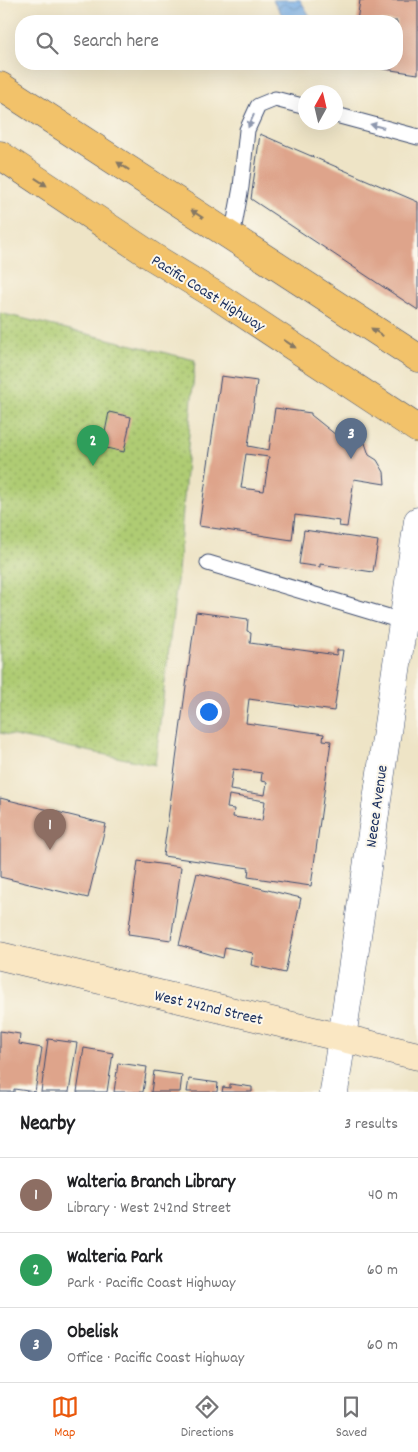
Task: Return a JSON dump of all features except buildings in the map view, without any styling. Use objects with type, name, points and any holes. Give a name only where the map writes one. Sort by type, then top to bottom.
[{"type":"highway","points":[[0,86],[418,358]]},
{"type":"highway","name":"Pacific Coast Highway","points":[[0,155],[418,429]]},
{"type":"street","name":"Neece Avenue","points":[[334,1092],[418,521]]},
{"type":"street","name":"West 242nd Street","points":[[0,956],[418,1056]]},
{"type":"lane","points":[[232,237],[241,186],[247,130],[258,106],[275,99],[298,105]]},
{"type":"lane","points":[[343,117],[418,137]]},
{"type":"lane","points":[[208,563],[402,621]]},
{"type":"green space","points":[[0,313],[195,360],[178,572],[155,765],[0,733]]},
{"type":"water","points":[[273,0],[300,0],[309,15],[282,15]]},
{"type":"place","name":"Obelisk","points":[[351,459]]},
{"type":"place","name":"Walteria Park","points":[[93,466]]},
{"type":"place","name":"Walteria Branch Library","points":[[50,850]]}]
